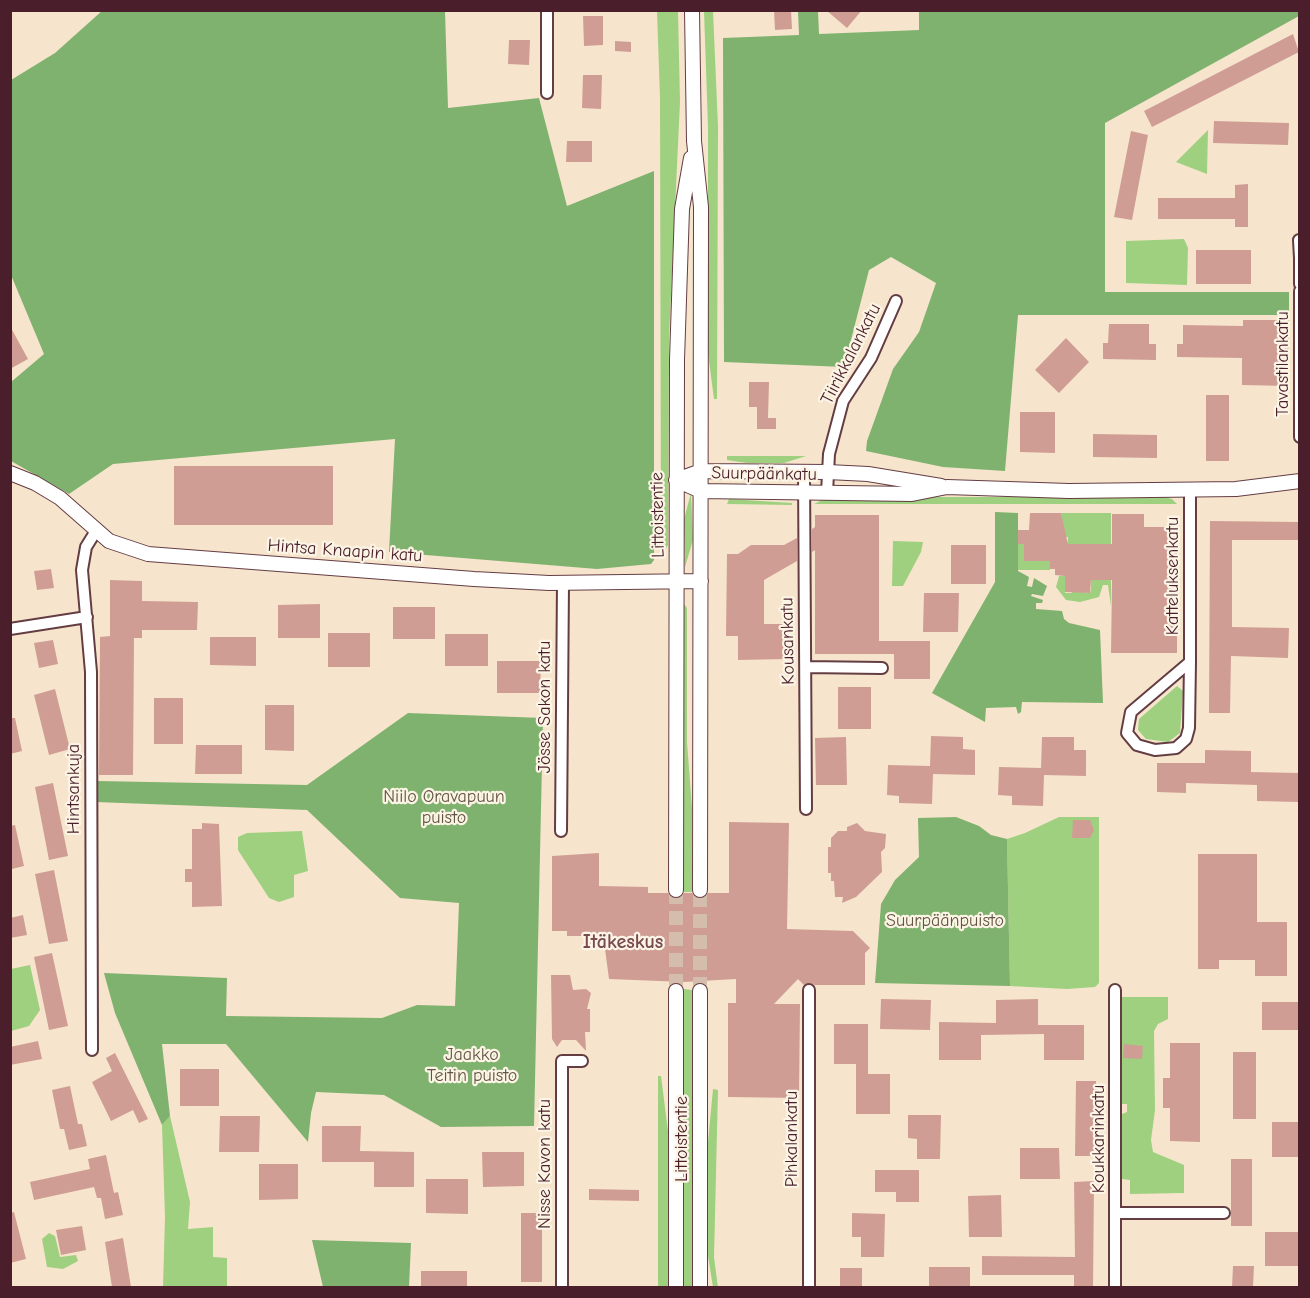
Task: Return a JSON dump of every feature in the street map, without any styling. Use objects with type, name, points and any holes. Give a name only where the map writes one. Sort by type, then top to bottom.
[{"type":"main road","name":"Littoistentie","points":[[692,10],[694,141],[701,207],[700,890]]},
{"type":"main road","name":"Littoistentie","points":[[676,890],[676,480],[682,209],[694,141]]},
{"type":"main road","name":"Suurpäänkatu","points":[[676,480],[701,471],[828,472],[908,479],[947,487],[1069,491],[1245,488],[1299,481]]},
{"type":"main road","name":"Hintsa Knaapin katu","points":[[10,473],[35,483],[60,498],[96,531],[119,546],[148,554],[474,579],[563,582],[701,581]]},
{"type":"main road","name":"Suurpäänkatu","points":[[676,480],[701,491],[912,494],[947,487]]},
{"type":"main road","name":"Littoistentie","points":[[676,991],[676,1287]]},
{"type":"main road","name":"Littoistentie","points":[[700,991],[700,1287]]},
{"type":"street","points":[[547,10],[547,93]]},
{"type":"street","points":[[1299,240],[1299,284]]},
{"type":"street","name":"Tavastilankatu","points":[[1299,291],[1299,437]]},
{"type":"street","name":"Tiirikkalankatu","points":[[827,493],[829,454],[843,401],[872,358],[896,301]]},
{"type":"street","name":"Kousankatu","points":[[804,472],[806,809]]},
{"type":"street","name":"Katteluksenkatu","points":[[1190,490],[1190,662],[1189,728],[1186,739],[1176,748],[1168,750],[1137,745],[1126,733],[1131,712],[1190,662]]},
{"type":"street","name":"Hintsankuja","points":[[92,1050],[91,672],[82,561],[96,531]]},
{"type":"street","name":"Jösse Sakon katu","points":[[561,831],[563,582]]},
{"type":"street","points":[[10,629],[87,617]]},
{"type":"street","points":[[806,667],[882,668]]},
{"type":"street","name":"Pihkalankatu","points":[[809,990],[809,1287]]},
{"type":"street","name":"Koukkarinkatu","points":[[1115,990],[1115,1287]]},
{"type":"street","name":"Nisse Kavon katu","points":[[562,1287],[562,1061],[582,1061]]},
{"type":"street","points":[[1116,1213],[1224,1213]]},
{"type":"green space","points":[[103,10],[445,11],[448,108],[539,98],[567,206],[654,171],[654,560],[651,564],[597,569],[389,552],[395,439],[113,464],[69,494],[11,461],[11,382],[44,354],[11,275],[11,80],[55,53]]},
{"type":"green space","points":[[919,10],[1299,11],[1299,16],[1105,123],[1105,292],[1289,292],[1289,315],[1018,315],[1005,471],[943,467],[866,451],[867,441],[893,369],[919,332],[936,283],[891,257],[869,270],[844,367],[724,362],[723,38],[799,35],[798,11],[818,11],[819,34],[919,30]]},
{"type":"green space","points":[[657,11],[678,11],[680,102],[669,337],[668,545],[661,557],[660,98]]},
{"type":"green space","points":[[704,11],[713,11],[718,127],[717,399],[714,399],[708,353],[708,127]]},
{"type":"green space","points":[[1208,130],[1207,174],[1176,162]]},
{"type":"green space","points":[[1184,239],[1188,248],[1187,285],[1126,283],[1126,241]]},
{"type":"green space","points":[[727,456],[806,456],[784,463],[747,463],[727,460]]},
{"type":"green space","points":[[691,493],[693,540],[685,567],[684,519]]},
{"type":"green space","points":[[828,497],[1165,497],[1177,504],[814,504]]},
{"type":"green space","points":[[729,499],[792,503],[792,505],[727,504]]},
{"type":"green space","points":[[995,512],[1018,513],[1018,571],[1029,577],[1027,586],[1032,587],[1034,578],[1047,586],[1043,596],[1032,594],[1031,596],[1043,600],[1042,603],[1036,603],[1036,609],[1062,611],[1064,619],[1069,623],[1100,630],[1103,703],[1022,702],[1021,712],[1018,714],[1016,707],[986,708],[985,722],[932,693],[995,582]]},
{"type":"green space","points":[[1061,513],[1111,513],[1111,606],[1108,585],[1103,585],[1099,597],[1080,602],[1066,600],[1056,587],[1059,576],[1065,576],[1065,593],[1072,593],[1072,589],[1084,589],[1084,593],[1090,593],[1091,589],[1091,576],[1064,544],[1068,543],[1068,537],[1064,537]]},
{"type":"green space","points":[[893,541],[923,542],[921,552],[903,586],[892,586]]},
{"type":"green space","points":[[1018,544],[1024,544],[1024,561],[1031,561],[1031,557],[1043,557],[1044,561],[1050,561],[1050,570],[1018,570]]},
{"type":"green space","points":[[684,604],[687,608],[687,742],[692,808],[692,892],[684,892]]},
{"type":"green space","points":[[1177,686],[1183,691],[1180,733],[1168,742],[1146,739],[1138,730],[1139,719]]},
{"type":"green space","points":[[408,713],[543,718],[534,1126],[441,1127],[384,1095],[316,1092],[308,1142],[226,1044],[162,1044],[170,1116],[162,1125],[115,1013],[104,973],[227,978],[226,1016],[382,1018],[417,1005],[455,1006],[459,903],[400,898],[307,810],[96,802],[97,781],[307,785]]},
{"type":"green space","name":"Suurpäänpuisto","points":[[956,817],[979,826],[991,835],[1007,839],[1010,986],[875,983],[881,904],[895,880],[919,857],[918,818]]},
{"type":"green space","points":[[1059,817],[1099,817],[1099,983],[1095,987],[1067,989],[1010,986],[1007,839]]},
{"type":"green space","points":[[302,831],[308,871],[294,875],[294,897],[279,902],[269,898],[238,850],[238,837],[247,833]]},
{"type":"green space","points":[[30,965],[40,1010],[29,1026],[11,1031],[11,969]]},
{"type":"green space","points":[[684,989],[692,990],[692,1288],[684,1287]]},
{"type":"green space","points":[[1122,997],[1168,997],[1168,1019],[1158,1024],[1154,1031],[1155,1110],[1151,1140],[1153,1152],[1184,1165],[1184,1193],[1130,1194],[1130,1180],[1122,1179],[1122,1114],[1127,1112],[1127,1104],[1122,1104]]},
{"type":"green space","points":[[658,1076],[661,1076],[668,1131],[668,1288],[658,1287]]},
{"type":"green space","points":[[713,1089],[718,1090],[714,1257],[718,1288],[713,1287],[708,1256],[707,1153]]},
{"type":"green space","points":[[170,1116],[190,1202],[188,1229],[213,1227],[213,1257],[227,1258],[227,1287],[163,1287],[165,1217],[162,1125]]},
{"type":"green space","points":[[49,1233],[55,1236],[60,1257],[76,1255],[78,1261],[63,1269],[47,1267],[42,1239]]},
{"type":"green space","points":[[312,1240],[411,1243],[409,1287],[323,1287]]},
{"type":"building","points":[[774,10],[791,10],[792,29],[775,30]]},
{"type":"building","points":[[826,10],[862,10],[847,28]]},
{"type":"building","points":[[583,16],[603,16],[603,45],[584,46]]},
{"type":"building","points":[[1293,34],[1299,52],[1152,127],[1144,111]]},
{"type":"building","points":[[509,40],[530,40],[529,65],[508,64]]},
{"type":"building","points":[[615,41],[631,42],[631,52],[615,51]]},
{"type":"building","points":[[583,75],[602,75],[601,109],[582,108]]},
{"type":"building","points":[[1214,121],[1289,123],[1288,145],[1213,143]]},
{"type":"building","points":[[1131,131],[1148,135],[1132,220],[1114,217]]},
{"type":"building","points":[[567,141],[592,141],[592,162],[566,162]]},
{"type":"building","points":[[1248,184],[1248,227],[1235,227],[1235,219],[1158,219],[1158,198],[1235,198],[1235,185]]},
{"type":"building","points":[[1196,250],[1251,250],[1251,284],[1196,284]]},
{"type":"building","points":[[1243,320],[1289,320],[1288,386],[1242,385],[1242,358],[1177,357],[1177,344],[1183,344],[1183,325],[1243,326]]},
{"type":"building","points":[[1109,324],[1149,324],[1149,344],[1156,344],[1156,360],[1103,359],[1103,343],[1108,343]]},
{"type":"building","points":[[10,326],[28,359],[10,369]]},
{"type":"building","points":[[1066,338],[1089,362],[1059,393],[1035,370]]},
{"type":"building","points":[[749,382],[769,382],[768,418],[776,418],[776,429],[757,429],[757,407],[749,407]]},
{"type":"building","points":[[1206,395],[1229,395],[1229,461],[1206,461]]},
{"type":"building","points":[[1020,412],[1055,412],[1055,453],[1020,452]]},
{"type":"building","points":[[1093,434],[1157,435],[1157,458],[1093,457]]},
{"type":"building","points":[[174,466],[333,466],[333,525],[174,525]]},
{"type":"building","points":[[1030,513],[1061,513],[1068,544],[1112,544],[1112,514],[1144,514],[1144,527],[1177,527],[1177,653],[1111,653],[1112,580],[1091,580],[1090,593],[1065,592],[1065,576],[1055,575],[1055,569],[1050,569],[1050,561],[1024,561],[1024,544],[1018,544],[1018,530],[1029,530]]},
{"type":"building","points":[[815,515],[879,515],[879,641],[930,641],[930,679],[894,679],[894,654],[815,654],[815,550],[812,552],[812,529],[815,527]]},
{"type":"building","points":[[1210,521],[1299,522],[1299,540],[1232,540],[1232,627],[1289,628],[1288,658],[1231,656],[1230,713],[1209,713]]},
{"type":"building","points":[[797,538],[797,561],[764,580],[764,624],[788,624],[788,659],[738,660],[738,636],[726,636],[727,554],[738,554],[751,545],[784,545]]},
{"type":"building","points":[[951,545],[986,545],[986,584],[951,584]]},
{"type":"building","points":[[51,569],[54,588],[37,590],[34,571]]},
{"type":"building","points":[[110,580],[142,581],[142,601],[198,602],[197,630],[142,630],[142,638],[134,638],[133,775],[99,775],[100,637],[110,636]]},
{"type":"building","points":[[924,593],[959,593],[958,632],[923,632]]},
{"type":"building","points":[[320,604],[320,638],[278,638],[278,605]]},
{"type":"building","points":[[393,607],[435,607],[435,639],[393,639]]},
{"type":"building","points":[[328,633],[370,633],[370,667],[328,667]]},
{"type":"building","points":[[445,634],[488,634],[488,666],[445,666]]},
{"type":"building","points":[[210,637],[256,637],[256,666],[210,665]]},
{"type":"building","points":[[53,640],[58,664],[39,668],[34,643]]},
{"type":"building","points":[[497,661],[541,661],[540,693],[497,693]]},
{"type":"building","points":[[838,687],[871,687],[871,729],[838,729]]},
{"type":"building","points":[[55,689],[70,749],[49,755],[34,695]]},
{"type":"building","points":[[154,698],[183,698],[183,744],[154,744]]},
{"type":"building","points":[[265,705],[294,705],[294,751],[265,750]]},
{"type":"building","points":[[10,718],[15,718],[22,751],[10,754]]},
{"type":"building","points":[[931,736],[963,737],[963,749],[975,750],[975,775],[933,774],[932,804],[899,803],[899,796],[887,795],[888,765],[930,766]]},
{"type":"building","points":[[846,737],[847,785],[816,785],[815,738]]},
{"type":"building","points":[[1042,737],[1074,737],[1074,750],[1086,750],[1086,776],[1044,775],[1043,806],[1012,805],[1012,796],[998,795],[999,767],[1041,768]]},
{"type":"building","points":[[196,745],[242,745],[242,774],[195,774]]},
{"type":"building","points":[[1205,750],[1251,751],[1251,772],[1299,773],[1299,802],[1257,801],[1257,785],[1186,783],[1186,793],[1157,792],[1157,763],[1205,763]]},
{"type":"building","points":[[53,783],[68,856],[49,860],[35,787]]},
{"type":"building","points":[[1073,820],[1090,820],[1094,830],[1090,838],[1072,838]]},
{"type":"building","points":[[729,822],[789,823],[787,929],[853,931],[870,948],[865,953],[865,985],[815,985],[810,983],[804,985],[798,979],[774,1004],[800,1004],[799,1098],[728,1097],[728,1003],[736,1003],[736,979],[684,982],[609,979],[605,949],[586,945],[586,936],[567,936],[567,931],[552,931],[552,856],[599,853],[599,886],[648,887],[648,893],[668,893],[675,899],[684,893],[692,893],[699,899],[708,893],[729,893]]},
{"type":"building","points":[[202,823],[219,824],[222,906],[192,907],[192,882],[185,882],[185,869],[192,869],[192,829],[202,829]]},
{"type":"building","points":[[857,823],[865,831],[886,834],[885,848],[881,852],[882,872],[856,897],[842,903],[843,897],[835,897],[834,881],[831,881],[831,873],[828,873],[828,847],[831,847],[831,838],[838,831],[847,831],[847,827]]},
{"type":"building","points":[[15,825],[24,866],[12,869],[10,826]]},
{"type":"building","points":[[1198,854],[1257,854],[1257,922],[1287,922],[1287,976],[1255,976],[1255,960],[1219,960],[1219,969],[1198,969]]},
{"type":"building","points":[[54,870],[68,941],[49,944],[35,874]]},
{"type":"building","points":[[23,915],[27,935],[10,938],[10,918]]},
{"type":"building","points":[[52,953],[68,1026],[49,1030],[34,957]]},
{"type":"building","points":[[551,975],[570,975],[573,990],[586,989],[591,993],[587,1009],[590,1009],[590,1032],[585,1032],[586,1051],[576,1040],[562,1040],[557,1047],[552,1039]]},
{"type":"building","points":[[881,999],[931,1000],[930,1030],[880,1029]]},
{"type":"building","points":[[1038,999],[1038,1025],[1084,1025],[1084,1060],[1044,1060],[1044,1034],[981,1035],[981,1060],[939,1060],[939,1022],[996,1023],[996,1000]]},
{"type":"building","points":[[1262,1002],[1299,1002],[1299,1030],[1262,1030]]},
{"type":"building","points":[[834,1024],[868,1024],[868,1074],[890,1074],[890,1114],[856,1114],[856,1064],[834,1064]]},
{"type":"building","points":[[38,1041],[42,1059],[10,1065],[10,1047]]},
{"type":"building","points":[[1170,1043],[1200,1043],[1200,1142],[1170,1141],[1170,1108],[1163,1108],[1163,1078],[1170,1078]]},
{"type":"building","points":[[1124,1044],[1143,1046],[1142,1059],[1123,1058]]},
{"type":"building","points":[[1233,1052],[1256,1052],[1256,1119],[1233,1119]]},
{"type":"building","points":[[115,1053],[148,1119],[139,1123],[133,1110],[111,1121],[92,1082],[112,1071],[106,1058]]},
{"type":"building","points":[[180,1069],[219,1069],[219,1106],[180,1106]]},
{"type":"building","points":[[1076,1081],[1096,1081],[1096,1156],[1075,1156]]},
{"type":"building","points":[[70,1086],[78,1124],[82,1124],[87,1146],[69,1150],[64,1129],[60,1129],[52,1090]]},
{"type":"building","points":[[908,1115],[941,1115],[940,1159],[917,1159],[917,1139],[908,1138]]},
{"type":"building","points":[[220,1116],[260,1116],[259,1152],[219,1152]]},
{"type":"building","points":[[1272,1122],[1299,1122],[1299,1157],[1272,1157]]},
{"type":"building","points":[[322,1126],[361,1126],[360,1151],[414,1152],[414,1187],[374,1187],[374,1162],[322,1162]]},
{"type":"building","points":[[1020,1148],[1059,1148],[1060,1179],[1020,1179]]},
{"type":"building","points":[[482,1152],[524,1152],[524,1186],[483,1187]]},
{"type":"building","points":[[106,1155],[114,1193],[118,1192],[123,1215],[105,1219],[101,1198],[97,1198],[94,1187],[34,1200],[30,1182],[90,1169],[88,1159]]},
{"type":"building","points":[[1231,1159],[1252,1159],[1252,1226],[1231,1226]]},
{"type":"building","points":[[259,1164],[298,1164],[298,1199],[259,1200]]},
{"type":"building","points":[[875,1170],[919,1170],[919,1202],[896,1202],[896,1192],[875,1192]]},
{"type":"building","points":[[426,1179],[468,1179],[468,1214],[426,1213]]},
{"type":"building","points":[[1094,1181],[1093,1287],[1074,1287],[1074,1275],[982,1275],[982,1256],[1075,1257],[1074,1182]]},
{"type":"building","points":[[589,1189],[639,1190],[639,1201],[589,1200]]},
{"type":"building","points":[[1001,1195],[1002,1237],[969,1237],[968,1196]]},
{"type":"building","points":[[14,1212],[26,1259],[10,1263],[10,1213]]},
{"type":"building","points":[[521,1213],[542,1213],[542,1282],[521,1282]]},
{"type":"building","points":[[852,1213],[885,1214],[884,1257],[861,1257],[861,1237],[852,1237]]},
{"type":"building","points":[[82,1226],[86,1250],[61,1255],[56,1230]]},
{"type":"building","points":[[1265,1232],[1299,1232],[1299,1266],[1265,1266]]},
{"type":"building","points":[[123,1238],[131,1287],[112,1287],[105,1242]]},
{"type":"building","points":[[1233,1266],[1254,1266],[1253,1287],[1232,1287]]},
{"type":"building","points":[[929,1267],[970,1267],[970,1287],[929,1287]]},
{"type":"building","points":[[840,1268],[862,1268],[862,1287],[840,1287]]},
{"type":"building","points":[[421,1271],[467,1271],[467,1287],[421,1287]]},
{"type":"tunnel","points":[[676,890],[676,991]]},
{"type":"tunnel","points":[[700,890],[700,991]]},
{"type":"district","name":"Itäkeskus","points":[[623,942]]},
{"type":"park label","name":"Niilo Oravapuun puisto","points":[[444,807]]},
{"type":"park label","name":"Jaakko Teitin puisto","points":[[472,1065]]}]
